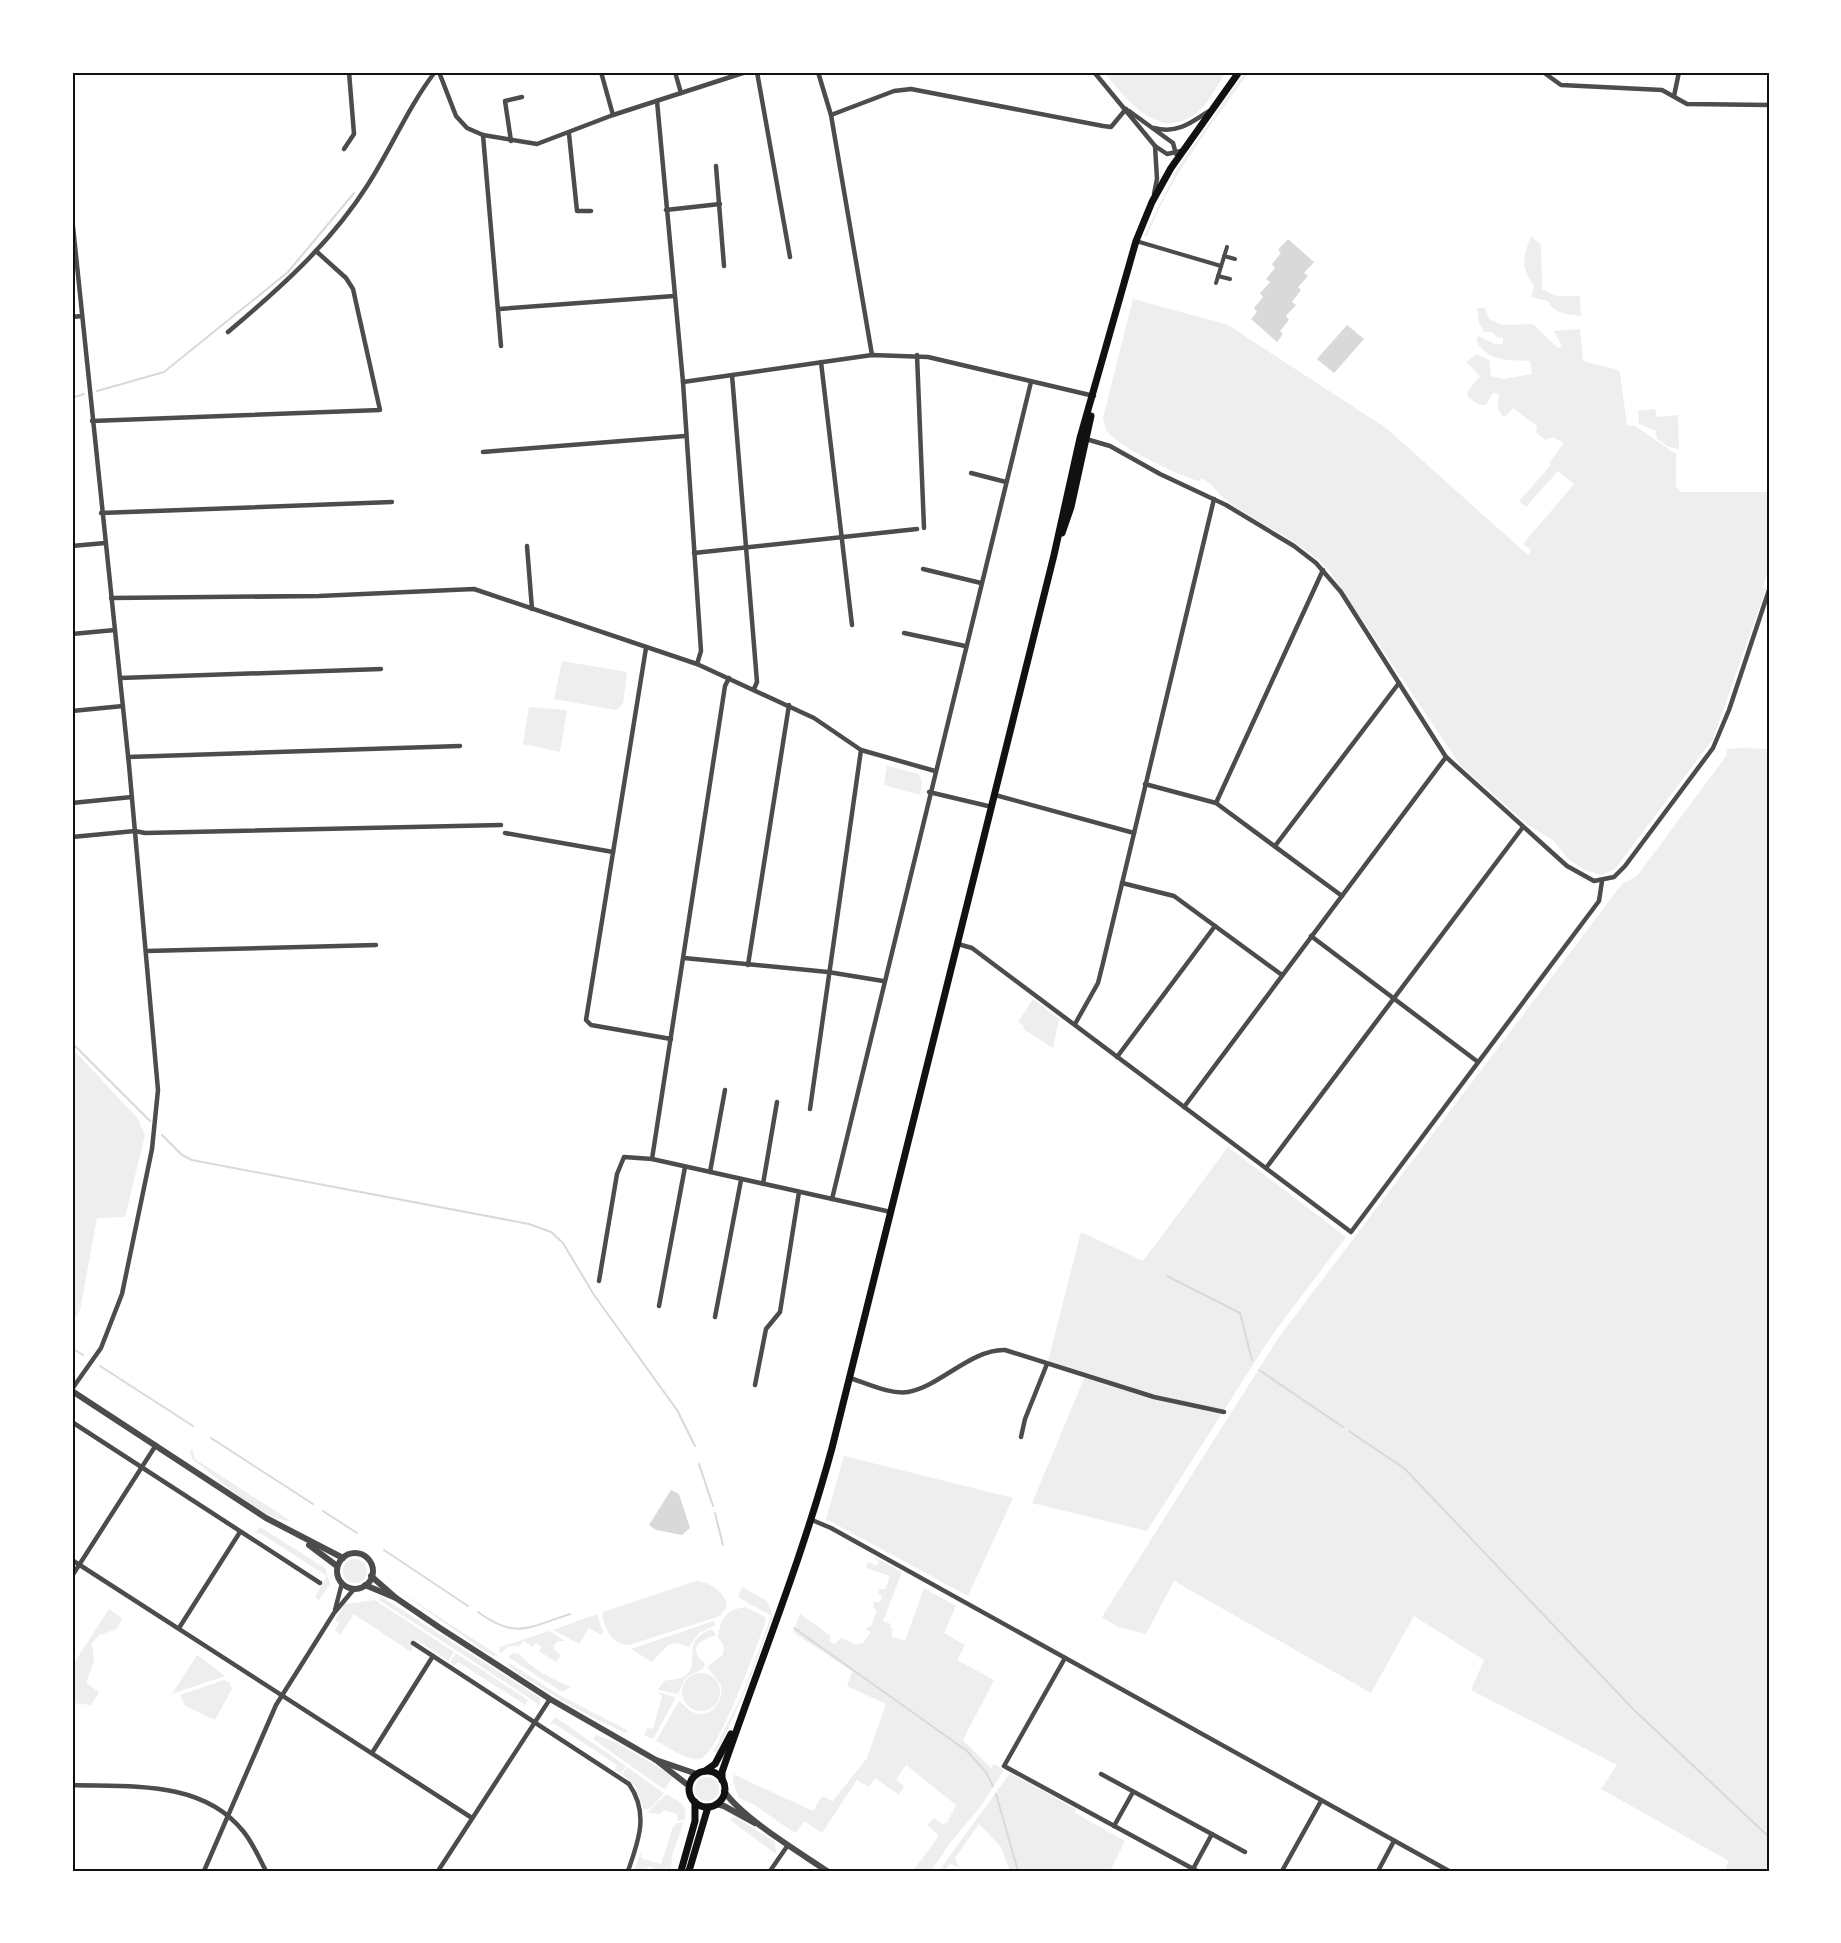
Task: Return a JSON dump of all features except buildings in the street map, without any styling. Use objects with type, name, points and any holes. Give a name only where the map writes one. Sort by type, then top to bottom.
[{"type":"main road","points":[[689,1871],[712,1805],[724,1791],[722,1772],[812,1520],[850,1378],[1054,555],[1071,507],[1094,396],[1136,240],[1152,202],[1171,168],[1239,72]]},
{"type":"main road","points":[[681,1871],[695,1821],[694,1802],[689,1786],[697,1774],[715,1764],[741,1716]]},
{"type":"main road","points":[[705,1771],[715,1773],[722,1780]]},
{"type":"main road","points":[[694,1802],[712,1805]]},
{"type":"street","points":[[344,149],[354,134],[349,72]]},
{"type":"street","points":[[228,332],[294,277],[316,251],[366,188],[422,90],[437,72],[456,116],[467,128],[483,135],[537,144],[569,134],[613,115],[746,72]]},
{"type":"street","points":[[600,72],[613,115]]},
{"type":"street","points":[[675,72],[681,93]]},
{"type":"street","points":[[757,72],[790,257]]},
{"type":"street","points":[[818,72],[831,115],[872,355]]},
{"type":"street","points":[[1094,72],[1155,146],[1167,154],[1176,153],[1185,147]]},
{"type":"street","points":[[1543,72],[1561,85],[1662,90],[1687,104],[1769,105]]},
{"type":"street","points":[[1674,96],[1679,72]]},
{"type":"street","points":[[831,115],[894,91],[910,89],[1111,127],[1126,109]]},
{"type":"street","points":[[512,141],[505,101],[522,97]]},
{"type":"street","points":[[657,100],[682,382],[701,651],[697,664]]},
{"type":"street","points":[[1126,109],[1173,142],[1176,153],[1171,168]]},
{"type":"street","points":[[1151,127],[1163,130],[1185,127],[1211,110]]},
{"type":"street","points":[[569,134],[577,211],[591,211]]},
{"type":"street","points":[[483,135],[501,345]]},
{"type":"street","points":[[1152,202],[1157,179],[1155,146]]},
{"type":"street","points":[[716,166],[724,266]]},
{"type":"street","points":[[666,210],[720,204]]},
{"type":"street","points":[[72,217],[101,513],[129,757],[158,1090],[152,1149],[129,1266],[114,1318],[101,1348],[72,1390],[240,1502],[299,1537],[343,1558]]},
{"type":"street","points":[[1136,240],[1221,266]]},
{"type":"street","points":[[1216,283],[1227,247]]},
{"type":"street","points":[[92,421],[380,410],[353,289],[346,278],[316,251]]},
{"type":"street","points":[[1224,256],[1235,259]]},
{"type":"street","points":[[1218,276],[1230,279]]},
{"type":"street","points":[[499,309],[674,296]]},
{"type":"street","points":[[72,317],[82,316]]},
{"type":"street","points":[[682,382],[872,355],[917,355],[1094,396]]},
{"type":"street","points":[[917,355],[924,528]]},
{"type":"street","points":[[821,362],[852,626]]},
{"type":"street","points":[[732,375],[757,682],[754,689]]},
{"type":"street","points":[[832,1199],[934,771],[1031,382]]},
{"type":"street","points":[[483,452],[685,436]]},
{"type":"street","points":[[1084,438],[1110,446],[1160,474],[1214,499],[1294,546],[1323,570],[1341,592],[1446,757],[1579,874],[1602,881],[1614,877],[1625,866],[1713,748],[1767,603],[1769,590]]},
{"type":"street","points":[[971,473],[1006,482]]},
{"type":"street","points":[[1075,1024],[1098,983],[1214,499]]},
{"type":"street","points":[[101,513],[392,502]]},
{"type":"street","points":[[694,553],[917,529]]},
{"type":"street","points":[[72,546],[105,543]]},
{"type":"street","points":[[527,546],[532,609]]},
{"type":"street","points":[[923,569],[981,583]]},
{"type":"street","points":[[1216,803],[1323,570]]},
{"type":"street","points":[[111,598],[318,596],[474,589],[697,664],[814,718],[861,750],[934,771]]},
{"type":"street","points":[[72,634],[115,630]]},
{"type":"street","points":[[904,633],[965,646]]},
{"type":"street","points":[[646,648],[586,1020],[591,1025],[671,1039]]},
{"type":"street","points":[[120,678],[381,669]]},
{"type":"street","points":[[652,1159],[725,686],[729,678]]},
{"type":"street","points":[[1275,846],[1399,683]]},
{"type":"street","points":[[748,965],[789,705]]},
{"type":"street","points":[[72,711],[123,706]]},
{"type":"street","points":[[129,757],[460,746]]},
{"type":"street","points":[[810,1109],[861,750]]},
{"type":"street","points":[[1184,1107],[1446,757]]},
{"type":"street","points":[[1145,784],[1216,803],[1342,896]]},
{"type":"street","points":[[929,792],[992,807]]},
{"type":"street","points":[[995,795],[1134,833]]},
{"type":"street","points":[[72,803],[132,797]]},
{"type":"street","points":[[72,837],[135,831],[145,833],[501,825]]},
{"type":"street","points":[[1266,1168],[1523,827]]},
{"type":"street","points":[[505,833],[613,852]]},
{"type":"street","points":[[958,944],[972,948],[1351,1232],[1599,901],[1602,881]]},
{"type":"street","points":[[1122,883],[1174,896],[1282,975]]},
{"type":"street","points":[[1117,1057],[1215,926]]},
{"type":"street","points":[[1311,936],[1478,1062]]},
{"type":"street","points":[[146,951],[376,945]]},
{"type":"street","points":[[684,958],[828,972],[883,981]]},
{"type":"street","points":[[710,1172],[725,1090]]},
{"type":"street","points":[[763,1184],[777,1102]]},
{"type":"street","points":[[599,1281],[620,1162],[624,1157],[652,1159],[891,1212]]},
{"type":"street","points":[[659,1306],[685,1167]]},
{"type":"street","points":[[715,1317],[741,1180]]},
{"type":"street","points":[[755,1385],[766,1329],[780,1312],[799,1192]]},
{"type":"street","points":[[850,1378],[896,1391],[911,1392],[994,1350],[1013,1351],[1047,1364],[1154,1397],[1224,1412]]},
{"type":"street","points":[[1020,1437],[1047,1364]]},
{"type":"street","points":[[72,1422],[320,1583]]},
{"type":"street","points":[[72,1576],[156,1445]]},
{"type":"street","points":[[812,1520],[840,1533],[1449,1871]]},
{"type":"street","points":[[179,1628],[240,1532]]},
{"type":"street","points":[[299,1537],[337,1566]]},
{"type":"street","points":[[204,1871],[282,1695],[334,1613],[354,1589],[365,1585],[371,1576],[372,1566],[363,1555],[353,1553],[343,1558],[337,1566],[338,1578],[342,1583],[354,1589]]},
{"type":"street","points":[[72,1560],[472,1818]]},
{"type":"street","points":[[371,1576],[396,1598],[550,1699],[656,1760],[689,1786]]},
{"type":"street","points":[[334,1613],[342,1583]]},
{"type":"street","points":[[365,1585],[396,1598]]},
{"type":"street","points":[[413,1643],[629,1784],[636,1794],[641,1811],[641,1831],[628,1871]]},
{"type":"street","points":[[372,1754],[434,1656]]},
{"type":"street","points":[[1065,1658],[1004,1766],[1195,1870],[1212,1834]]},
{"type":"street","points":[[438,1871],[550,1699]]},
{"type":"street","points":[[656,1760],[697,1774]]},
{"type":"street","points":[[1101,1774],[1245,1852]]},
{"type":"street","points":[[72,1785],[178,1791],[202,1800],[228,1817],[243,1832],[266,1871]]},
{"type":"street","points":[[724,1791],[762,1827]]},
{"type":"street","points":[[1114,1826],[1133,1792]]},
{"type":"street","points":[[1282,1871],[1321,1801]]},
{"type":"street","points":[[712,1805],[724,1806],[762,1827],[827,1871]]},
{"type":"street","points":[[1378,1871],[1394,1841]]},
{"type":"street","points":[[770,1871],[788,1845]]},
{"type":"shaded area","points":[[1104,72],[1226,72],[1200,110],[1181,121],[1168,123],[1155,120],[1132,104]]},
{"type":"shaded area","points":[[1245,72],[1249,72],[1193,151],[1167,193],[1147,237],[1144,236],[1177,169]]},
{"type":"shaded area","points":[[1531,236],[1541,245],[1542,289],[1556,296],[1580,296],[1581,316],[1562,313],[1554,309],[1548,301],[1531,297],[1534,286],[1526,273],[1524,262]]},
{"type":"shaded area","points":[[1288,239],[1314,262],[1304,273],[1308,276],[1298,287],[1301,290],[1292,302],[1296,305],[1286,316],[1289,320],[1280,331],[1283,334],[1277,342],[1251,319],[1257,312],[1254,308],[1263,297],[1260,293],[1270,282],[1266,279],[1275,268],[1272,264],[1281,253],[1278,250]]},
{"type":"shaded area","points":[[1133,299],[1228,325],[1386,428],[1528,555],[1531,550],[1523,544],[1574,484],[1558,471],[1526,507],[1519,501],[1551,465],[1549,463],[1564,443],[1553,437],[1545,440],[1536,432],[1537,426],[1513,408],[1505,417],[1502,415],[1498,407],[1499,394],[1493,393],[1486,405],[1479,405],[1468,397],[1467,392],[1480,376],[1466,362],[1477,354],[1489,360],[1491,376],[1504,379],[1532,374],[1530,361],[1492,356],[1481,347],[1476,340],[1478,336],[1495,344],[1503,344],[1503,338],[1497,337],[1492,332],[1484,332],[1479,323],[1477,308],[1485,308],[1489,319],[1503,325],[1533,324],[1558,348],[1562,346],[1554,331],[1580,329],[1583,361],[1618,370],[1620,373],[1627,425],[1635,426],[1676,454],[1676,486],[1681,492],[1769,492],[1769,569],[1763,587],[1766,589],[1713,739],[1615,869],[1601,875],[1585,870],[1568,859],[1554,841],[1528,825],[1461,766],[1330,572],[1319,560],[1226,500],[1202,478],[1200,481],[1191,479],[1150,461],[1123,445],[1107,431],[1103,418]]},
{"type":"shaded area","points":[[1347,325],[1364,339],[1334,373],[1317,359]]},
{"type":"shaded area","points":[[1655,409],[1657,417],[1678,415],[1679,449],[1669,447],[1657,439],[1656,431],[1639,424],[1638,411]]},
{"type":"shaded area","points":[[562,661],[627,672],[623,704],[616,710],[554,699]]},
{"type":"shaded area","points":[[529,707],[567,710],[560,752],[523,744]]},
{"type":"shaded area","points":[[1726,749],[1769,749],[1769,1871],[1724,1871],[1729,1861],[1601,1789],[1617,1765],[1471,1690],[1484,1660],[1414,1616],[1371,1693],[1174,1581],[1146,1634],[1118,1627],[1102,1617],[1279,1337],[1622,884],[1637,876],[1727,755]]},
{"type":"shaded area","points":[[887,766],[919,774],[922,782],[920,795],[884,785]]},
{"type":"shaded area","points":[[1033,999],[1059,1019],[1053,1048],[1023,1029],[1024,1026],[1018,1022]]},
{"type":"shaded area","points":[[72,1048],[138,1119],[145,1135],[125,1217],[97,1218],[80,1310],[72,1323]]},
{"type":"shaded area","points":[[1228,1147],[1346,1237],[1270,1338],[1147,1531],[1032,1503],[1086,1374],[1048,1361],[1081,1232],[1143,1261]]},
{"type":"shaded area","points":[[192,1448],[195,1459],[291,1521],[280,1519],[254,1507],[193,1460],[190,1453]]},
{"type":"shaded area","points":[[844,1456],[1013,1498],[968,1596],[826,1519]]},
{"type":"shaded area","points":[[671,1490],[679,1494],[690,1528],[682,1535],[656,1530],[649,1525]]},
{"type":"shaded area","points":[[260,1527],[325,1568],[330,1584],[319,1600],[315,1597],[327,1576],[260,1533],[254,1535]]},
{"type":"shaded area","points":[[872,1556],[902,1572],[883,1621],[891,1624],[890,1627],[893,1629],[891,1636],[905,1641],[924,1588],[956,1606],[944,1633],[965,1645],[957,1660],[994,1680],[963,1740],[991,1768],[994,1764],[1004,1770],[981,1806],[950,1843],[931,1871],[913,1871],[939,1836],[927,1825],[934,1818],[942,1824],[947,1823],[956,1805],[906,1765],[896,1780],[904,1786],[899,1795],[875,1778],[869,1787],[857,1780],[822,1833],[804,1821],[796,1833],[790,1830],[755,1805],[739,1798],[733,1782],[734,1770],[735,1775],[813,1811],[822,1796],[833,1801],[867,1758],[886,1704],[847,1686],[852,1671],[793,1632],[800,1614],[831,1636],[829,1641],[834,1644],[842,1638],[856,1645],[864,1642],[871,1632],[865,1629],[871,1626],[877,1611],[873,1608],[874,1602],[880,1602],[882,1596],[878,1594],[879,1589],[885,1589],[890,1576],[866,1568],[868,1562],[876,1566],[879,1562]]},
{"type":"shaded area","points":[[355,1559],[360,1560],[366,1566],[366,1576],[360,1582],[355,1583],[350,1582],[344,1576],[343,1571],[344,1566],[350,1560]]},
{"type":"shaded area","points":[[696,1581],[711,1586],[723,1596],[727,1606],[720,1616],[629,1645],[618,1642],[608,1631],[602,1616],[603,1612]]},
{"type":"shaded area","points":[[389,1584],[498,1655],[492,1656]]},
{"type":"shaded area","points":[[742,1587],[767,1601],[773,1616],[747,1687],[717,1753],[713,1752],[743,1693],[771,1616],[738,1597]]},
{"type":"shaded area","points":[[380,1596],[540,1698],[540,1705],[379,1600]]},
{"type":"shaded area","points":[[375,1600],[454,1652],[448,1661],[415,1639],[411,1652],[354,1614],[340,1635],[335,1630],[339,1623],[335,1620],[345,1604]]},
{"type":"shaded area","points":[[745,1607],[765,1617],[766,1621],[727,1719],[708,1752],[700,1759],[690,1758],[656,1741],[679,1701],[690,1711],[701,1714],[711,1711],[719,1702],[721,1685],[707,1667],[723,1655],[724,1646],[718,1637],[725,1616],[733,1610]]},
{"type":"shaded area","points":[[109,1609],[122,1618],[117,1629],[99,1635],[92,1643],[94,1661],[86,1683],[99,1692],[91,1705],[72,1703],[72,1666]]},
{"type":"shaded area","points":[[597,1614],[603,1632],[601,1635],[589,1628],[579,1644],[553,1630]]},
{"type":"shaded area","points":[[713,1621],[716,1625],[699,1633],[689,1647],[677,1643],[668,1645],[652,1662],[631,1649]]},
{"type":"shaded area","points":[[712,1629],[716,1635],[705,1639],[696,1649],[699,1658],[705,1663],[703,1669],[686,1677],[678,1694],[658,1690],[664,1681],[681,1678],[689,1672],[696,1640]]},
{"type":"shaded area","points":[[549,1631],[565,1641],[558,1641],[554,1645],[554,1650],[561,1655],[556,1662],[539,1651],[541,1647],[536,1643],[533,1647],[523,1641],[520,1646],[509,1646],[501,1653],[499,1651],[500,1647]]},
{"type":"shaded area","points":[[456,1653],[528,1700],[522,1709],[524,1704],[458,1662],[455,1665],[450,1662]]},
{"type":"shaded area","points":[[513,1653],[519,1654],[543,1674],[571,1687],[562,1692],[508,1657]]},
{"type":"shaded area","points":[[197,1655],[225,1676],[172,1694]]},
{"type":"shaded area","points":[[508,1662],[559,1695],[627,1730],[626,1733],[554,1695],[512,1669]]},
{"type":"shaded area","points":[[701,1673],[714,1679],[720,1692],[714,1705],[701,1711],[688,1705],[682,1692],[688,1679]]},
{"type":"shaded area","points":[[224,1680],[229,1682],[232,1689],[215,1720],[185,1706],[180,1695]]},
{"type":"shaded area","points":[[658,1692],[675,1697],[675,1699],[653,1739],[644,1735],[647,1728],[653,1729],[662,1696]]},
{"type":"shaded area","points":[[555,1717],[626,1766],[621,1773],[615,1770],[617,1765],[553,1723],[549,1726]]},
{"type":"shaded area","points":[[596,1735],[617,1743],[673,1776],[666,1788],[662,1788],[593,1739]]},
{"type":"shaded area","points":[[627,1767],[664,1793],[651,1808],[644,1810],[635,1786],[622,1774]]},
{"type":"shaded area","points":[[1010,1773],[1076,1809],[1075,1813],[1125,1841],[1110,1871],[1010,1871],[1001,1847],[979,1824],[955,1858],[959,1867],[950,1864],[944,1871],[939,1871]]},
{"type":"shaded area","points":[[707,1777],[716,1780],[719,1789],[716,1798],[707,1801],[698,1798],[695,1789],[698,1780]]},
{"type":"shaded area","points":[[666,1794],[684,1807],[685,1820],[678,1821],[677,1814],[664,1810],[660,1814],[647,1813]]},
{"type":"shaded area","points":[[734,1816],[775,1842],[776,1854],[730,1820]]},
{"type":"shaded area","points":[[684,1822],[672,1855],[671,1871],[659,1871],[648,1866],[646,1871],[635,1869],[641,1852],[641,1858],[661,1864],[673,1827],[677,1823]]},
{"type":"waterway","points":[[97,391],[164,372],[288,272],[354,193]]},
{"type":"waterway","points":[[72,398],[84,394]]},
{"type":"waterway","points":[[72,1043],[150,1121]]},
{"type":"waterway","points":[[162,1135],[182,1155],[192,1160],[529,1224],[551,1232],[563,1243],[594,1295],[677,1410],[695,1446]]},
{"type":"waterway","points":[[1167,1276],[1240,1313],[1252,1360]]},
{"type":"waterway","points":[[72,1348],[83,1355]]},
{"type":"waterway","points":[[100,1366],[193,1426]]},
{"type":"waterway","points":[[1259,1370],[1343,1427]]},
{"type":"waterway","points":[[1349,1431],[1405,1469],[1633,1709],[1769,1837]]},
{"type":"waterway","points":[[211,1438],[313,1504]]},
{"type":"waterway","points":[[699,1464],[713,1506]]},
{"type":"waterway","points":[[323,1511],[357,1533]]},
{"type":"waterway","points":[[715,1513],[723,1545]]},
{"type":"waterway","points":[[384,1550],[468,1606]]},
{"type":"waterway","points":[[478,1612],[491,1621],[513,1628],[533,1626],[570,1614]]},
{"type":"waterway","points":[[794,1628],[967,1751],[986,1772],[993,1786]]},
{"type":"waterway","points":[[996,1794],[1018,1871]]}]
